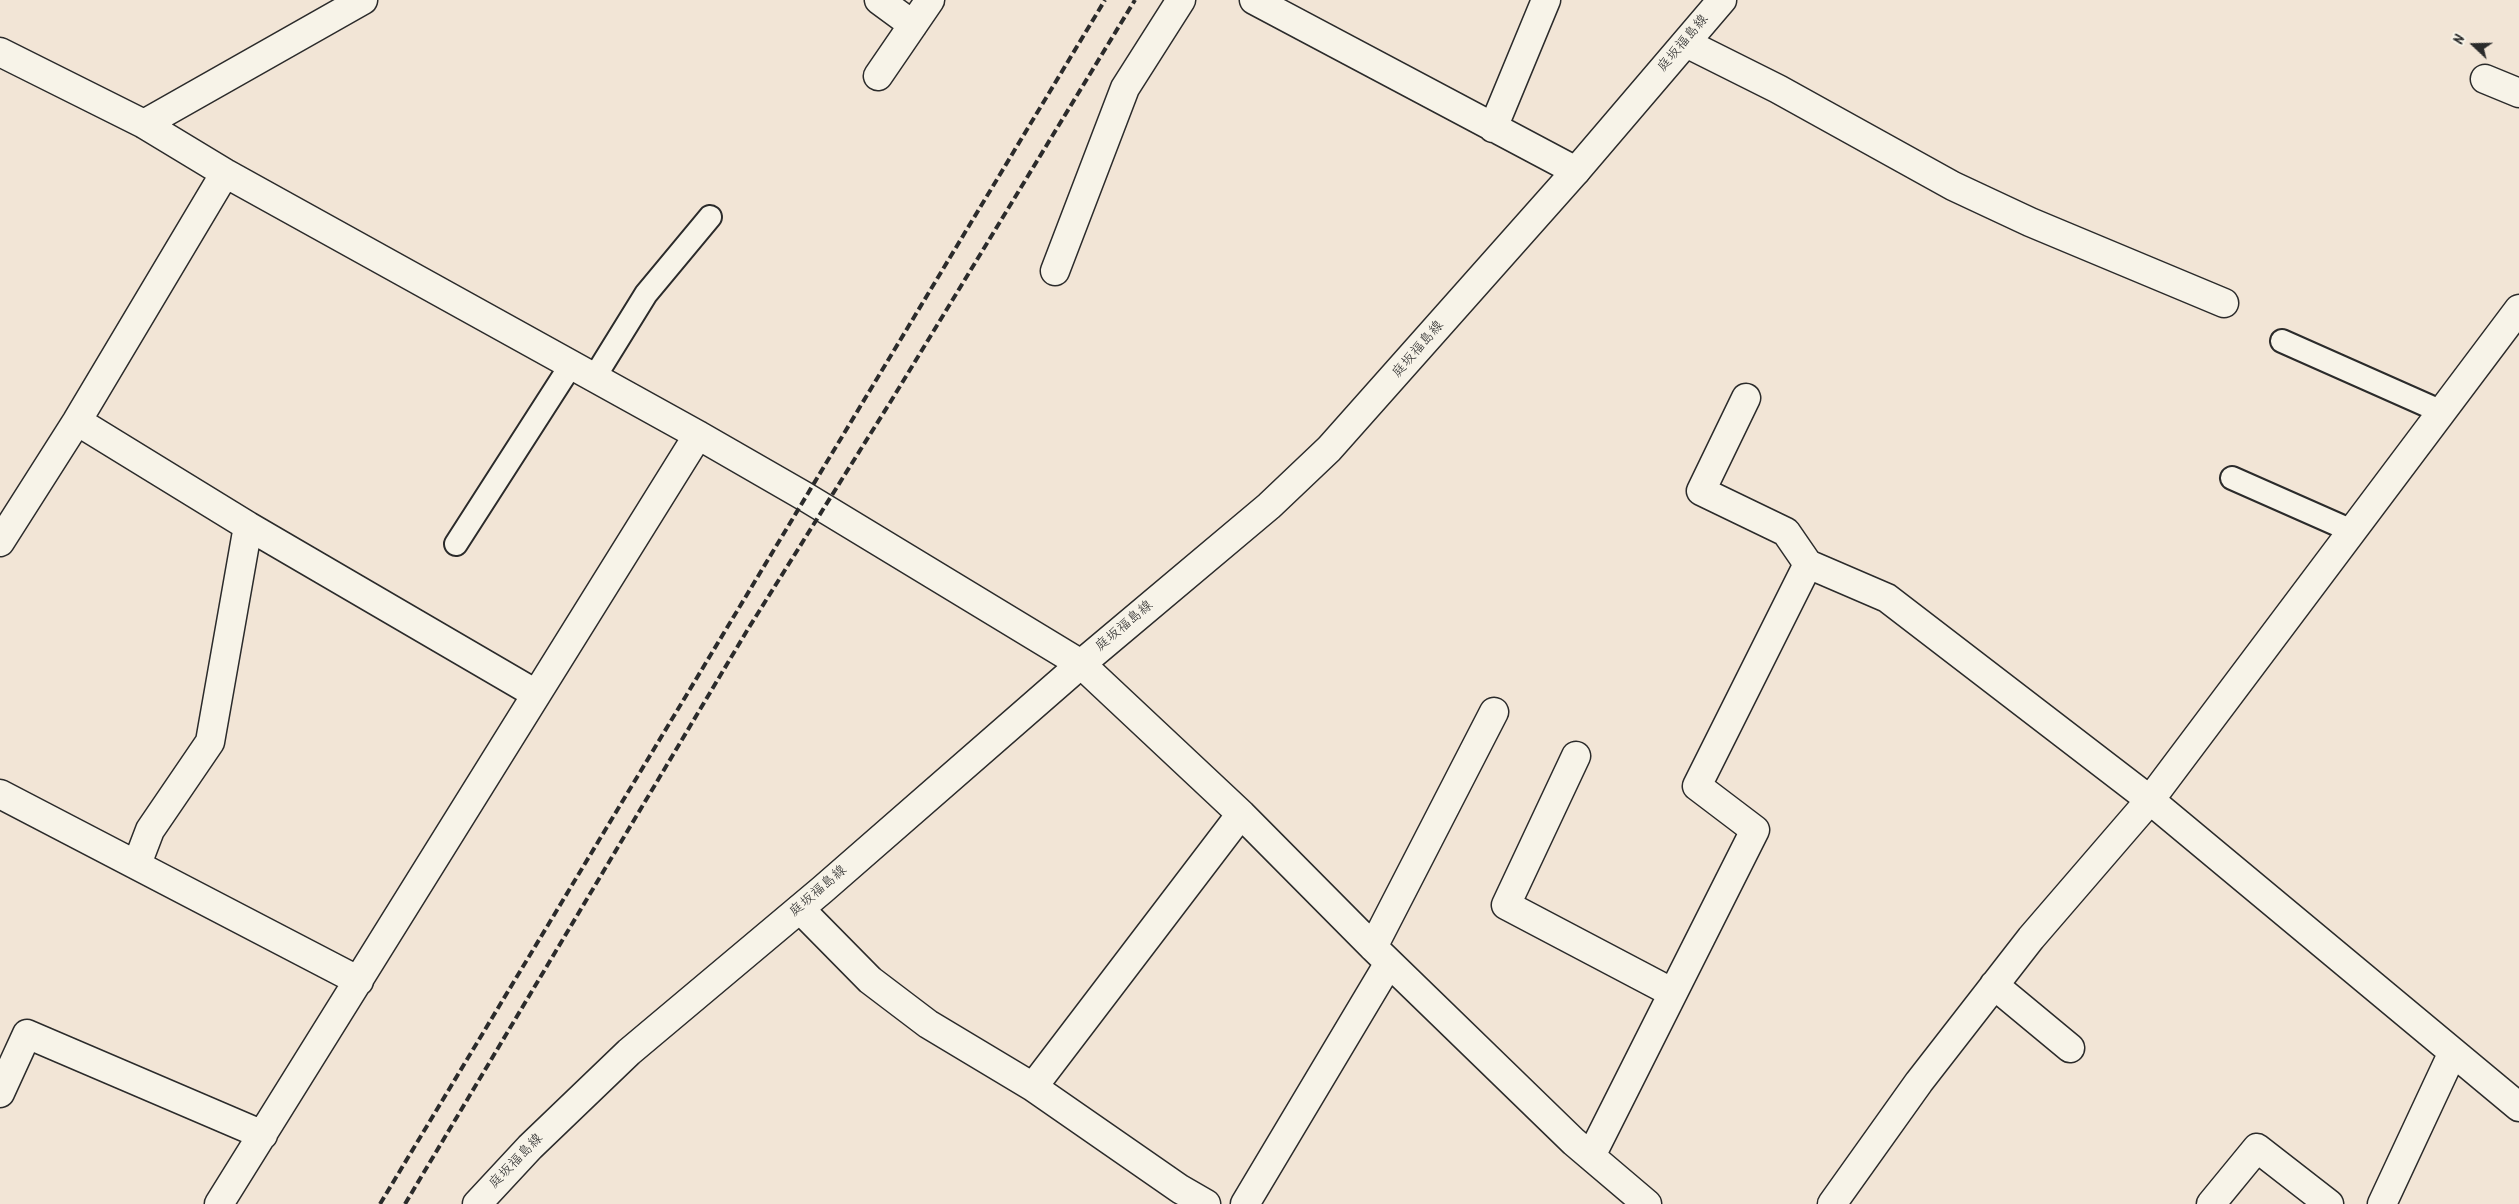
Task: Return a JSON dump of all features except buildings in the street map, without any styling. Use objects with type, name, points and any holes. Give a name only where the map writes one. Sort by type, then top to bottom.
[{"type":"street","points":[[144,124],[364,0]]},
{"type":"street","points":[[879,0],[914,25]]},
{"type":"street","points":[[878,76],[930,0]]},
{"type":"street","points":[[1055,271],[1125,88],[1181,0]]},
{"type":"street","points":[[1254,0],[1576,172]]},
{"type":"street","points":[[1493,128],[1546,0]]},
{"type":"street","name":"庭坂福島線","points":[[485,1202],[530,1147],[629,1052],[800,909],[1081,664],[1269,506],[1329,449],[1576,172],[1722,0]]},
{"type":"street","points":[[1686,43],[1778,89],[1953,186],[2030,222],[2224,303]]},
{"type":"street","points":[[0,52],[144,124],[225,174],[698,435],[804,496],[1081,664],[1241,814],[1381,955],[1591,1156],[1647,1204]]},
{"type":"street","points":[[2485,79],[2519,93]]},
{"type":"street","points":[[0,542],[77,420],[225,174]]},
{"type":"street","points":[[1832,1204],[1919,1082],[1994,985],[2031,938],[2150,800],[2519,309]]},
{"type":"street","points":[[1746,398],[1701,491],[1786,532],[1808,564],[1887,598],[2150,800],[2519,1107]]},
{"type":"street","points":[[77,420],[248,526],[536,694]]},
{"type":"street","points":[[219,1204],[698,435]]},
{"type":"street","points":[[137,864],[150,830],[210,742],[248,526]]},
{"type":"street","points":[[1591,1156],[1755,830],[1697,786],[1808,564]]},
{"type":"street","points":[[1245,1204],[1381,955],[1494,712]]},
{"type":"street","points":[[1576,756],[1506,905],[1673,993]]},
{"type":"street","points":[[0,794],[359,981]]},
{"type":"street","points":[[1034,1087],[1241,814]]},
{"type":"street","points":[[800,909],[870,980],[928,1024],[1034,1087],[1175,1196],[1206,1204]]},
{"type":"street","points":[[1994,985],[2070,1048]]},
{"type":"street","points":[[0,1093],[27,1034],[263,1135]]},
{"type":"street","points":[[2382,1204],[2453,1052]]},
{"type":"street","points":[[2211,1204],[2257,1148],[2329,1204]]},
{"type":"lane","points":[[456,544],[582,371],[710,217]]},
{"type":"lane","points":[[2282,341],[2442,412]]},
{"type":"lane","points":[[2232,478],[2352,531]]},
{"type":"railway","points":[[380,1204],[1105,0]]},
{"type":"railway","points":[[405,1204],[748,629],[891,401],[1135,0]]}]
